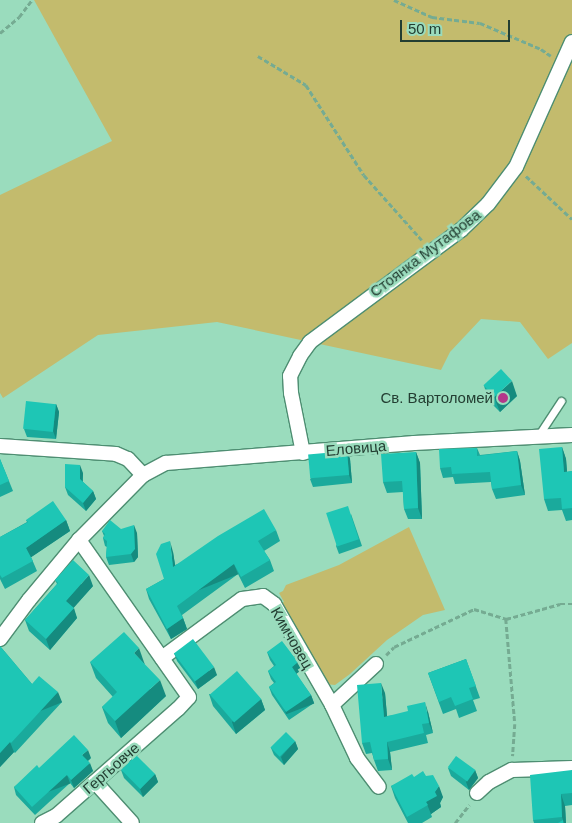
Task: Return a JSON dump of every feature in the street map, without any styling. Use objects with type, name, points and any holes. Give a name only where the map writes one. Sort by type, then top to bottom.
[{"type":"street","name":"Стоянка Мутафова","points":[[303,453],[291,393],[290,376],[300,356],[310,342],[461,230],[488,204],[516,167],[572,42]]},
{"type":"street","name":"Еловица","points":[[79,540],[143,475],[166,463],[414,443],[572,436]]},
{"type":"street","points":[[0,446],[116,454],[128,458],[143,475]]},
{"type":"street","points":[[0,639],[79,540],[162,658]]},
{"type":"street","name":"Кимчовец","points":[[162,658],[242,599],[263,596],[274,604],[332,705],[357,758],[379,787]]},
{"type":"street","name":"Гергьовче","points":[[42,823],[56,816],[178,710],[189,697],[162,658]]},
{"type":"street","points":[[332,705],[376,664]]},
{"type":"street","points":[[477,793],[489,782],[512,770],[572,768]]},
{"type":"street","points":[[95,782],[132,823]]},
{"type":"lane","points":[[536,439],[561,401]]},
{"type":"path","points":[[0,33],[19,17],[32,0]]},
{"type":"path","points":[[394,0],[432,18],[480,24],[541,50],[563,64]]},
{"type":"path","points":[[258,56],[306,85],[364,175],[432,251]]},
{"type":"path","points":[[516,167],[572,219]]},
{"type":"path","points":[[376,664],[394,647],[474,609],[506,619],[560,604],[572,604]]},
{"type":"path","points":[[506,619],[515,724],[512,770]]},
{"type":"path","points":[[455,823],[477,793]]},
{"type":"shaded area","points":[[34,0],[572,0],[572,343],[548,359],[520,322],[481,319],[450,352],[441,370],[217,322],[98,335],[3,398],[0,393],[0,195],[112,141]]},
{"type":"shaded area","points":[[409,527],[445,610],[423,615],[387,640],[335,685],[325,684],[281,603],[284,602],[279,593],[283,591],[286,585],[339,565]]},
{"type":"building","points":[[501,369],[512,381],[494,397],[483,385]]},
{"type":"building","points":[[26,401],[56,404],[53,432],[23,429]]},
{"type":"building","points":[[562,447],[564,472],[572,471],[572,508],[562,509],[561,498],[544,499],[539,449]]},
{"type":"building","points":[[477,448],[477,456],[517,451],[521,485],[492,489],[490,472],[452,474],[451,467],[440,468],[439,449]]},
{"type":"building","points":[[347,451],[349,475],[310,478],[308,454]]},
{"type":"building","points":[[416,452],[418,508],[404,509],[402,481],[383,482],[381,454]]},
{"type":"building","points":[[0,459],[9,481],[0,485]]},
{"type":"building","points":[[65,464],[80,465],[80,479],[93,491],[83,503],[65,487]]},
{"type":"building","points":[[53,501],[66,520],[26,548],[33,561],[2,578],[0,575],[0,537],[28,522],[26,520]]},
{"type":"building","points":[[348,506],[359,539],[337,546],[326,513]]},
{"type":"building","points":[[264,509],[276,530],[258,541],[270,560],[241,577],[234,564],[177,606],[183,618],[167,629],[146,589],[164,579],[156,554],[161,544],[170,541],[173,567],[218,536]]},
{"type":"building","points":[[110,520],[121,529],[134,525],[135,549],[131,554],[106,557],[107,541],[103,538],[105,534],[102,531]]},
{"type":"building","points":[[73,560],[89,575],[66,601],[74,608],[46,639],[25,620],[58,583],[55,580]]},
{"type":"building","points":[[124,632],[139,648],[134,653],[160,680],[115,721],[102,707],[117,692],[90,662]]},
{"type":"building","points":[[193,639],[214,667],[195,681],[174,653]]},
{"type":"building","points":[[282,641],[298,662],[292,667],[311,695],[286,712],[269,687],[276,682],[268,671],[276,665],[267,652]]},
{"type":"building","points":[[0,646],[32,684],[39,676],[58,692],[0,753]]},
{"type":"building","points":[[466,659],[476,686],[469,688],[473,699],[455,706],[451,697],[439,702],[428,673]]},
{"type":"building","points":[[237,671],[261,699],[234,723],[210,695]]},
{"type":"building","points":[[381,683],[384,717],[408,711],[407,706],[425,702],[429,723],[422,724],[424,733],[387,742],[388,759],[374,760],[370,742],[362,743],[357,685]]},
{"type":"building","points":[[286,732],[295,741],[280,757],[270,748]]},
{"type":"building","points":[[74,735],[88,750],[82,755],[90,763],[71,780],[67,775],[32,807],[14,787],[37,765],[39,768]]},
{"type":"building","points":[[136,755],[155,774],[140,789],[121,770]]},
{"type":"building","points":[[456,756],[475,770],[467,781],[448,767]]},
{"type":"building","points":[[572,770],[572,793],[561,794],[562,817],[533,820],[530,775]]},
{"type":"building","points":[[423,771],[426,776],[433,775],[439,786],[435,792],[437,796],[426,802],[428,805],[407,817],[391,786],[412,774],[414,777]]},
{"type":"place","name":"Св. Вартоломей","points":[[503,398]]}]
